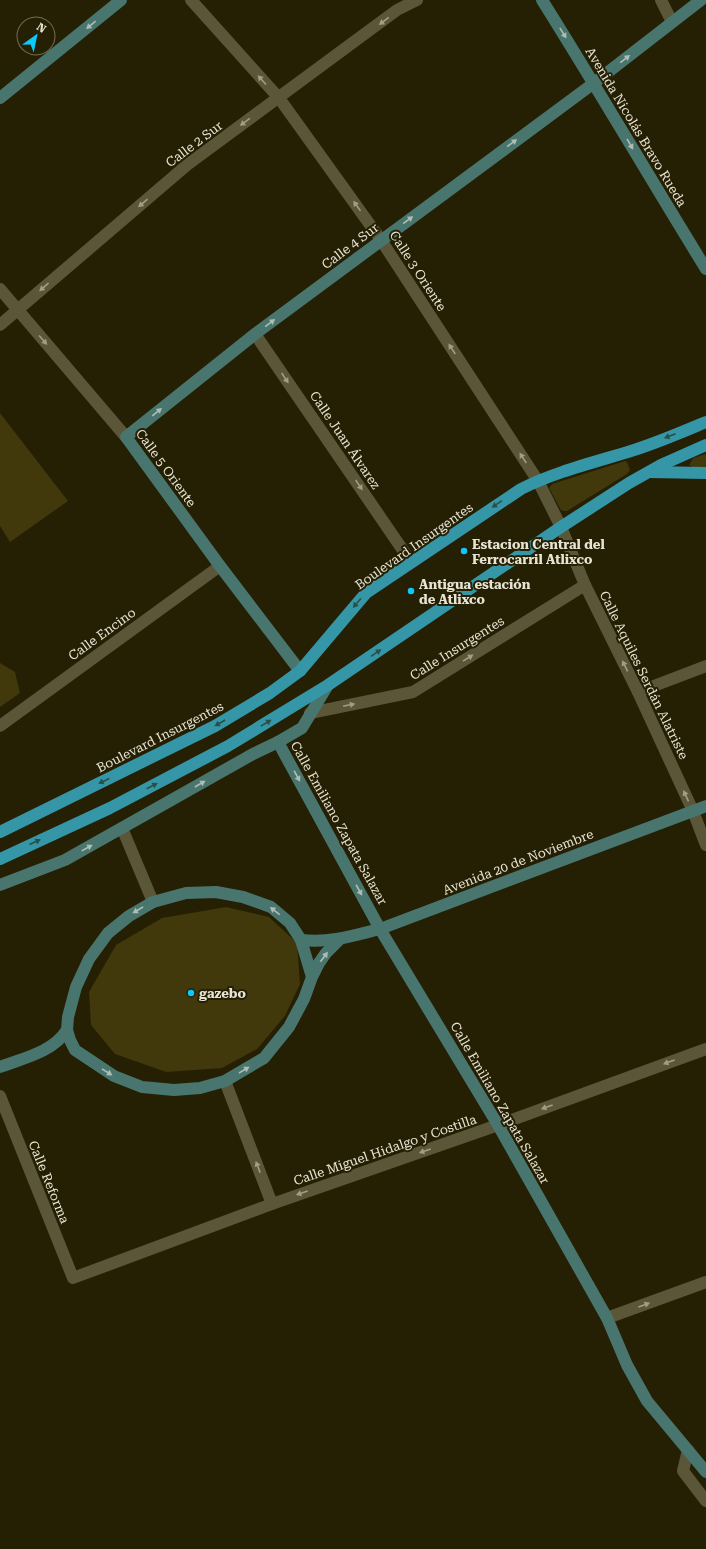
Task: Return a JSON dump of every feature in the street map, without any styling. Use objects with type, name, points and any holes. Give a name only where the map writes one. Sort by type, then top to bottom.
[{"type":"main road","name":"Boulevard Insurgentes","points":[[0,832],[215,726],[270,693],[300,671],[366,593],[521,489],[581,465],[636,450],[706,422]]},
{"type":"main road","points":[[0,859],[110,808],[228,746],[328,685],[559,522],[646,472],[706,446]]},
{"type":"main road","points":[[646,472],[706,473]]},
{"type":"street","points":[[0,98],[121,0]]},
{"type":"street","name":"Calle 3 Oriente","points":[[191,0],[278,98],[381,240],[538,481],[559,522]]},
{"type":"street","name":"Calle 2 Sur","points":[[0,324],[187,165],[398,10],[417,0]]},
{"type":"street","name":"Avenida Nicolás Bravo Rueda","points":[[542,0],[706,269]]},
{"type":"street","points":[[661,0],[672,22]]},
{"type":"street","name":"Calle 4 Sur","points":[[126,437],[255,334],[594,83],[702,0]]},
{"type":"street","name":"Calle 5 Oriente","points":[[0,289],[126,437],[220,566],[300,671]]},
{"type":"street","name":"Calle Juan Álvarez","points":[[255,334],[411,562]]},
{"type":"street","name":"Calle Aquiles Serdán Alatriste","points":[[559,522],[585,585],[638,692],[693,811],[706,845]]},
{"type":"street","name":"Calle Encino","points":[[0,726],[220,566]]},
{"type":"street","name":"Calle Insurgentes","points":[[310,713],[413,692],[585,585]]},
{"type":"street","points":[[638,692],[706,666]]},
{"type":"street","points":[[0,885],[65,860],[302,728],[328,685]]},
{"type":"street","name":"Calle Emiliano Zapata Salazar","points":[[278,742],[380,929],[498,1125],[607,1318],[627,1365],[647,1401],[706,1472]]},
{"type":"street","name":"Avenida 20 de Noviembre","points":[[301,940],[340,940],[380,929],[706,806]]},
{"type":"street","points":[[122,828],[153,902]]},
{"type":"street","points":[[75,1050],[67,1030],[68,1017],[76,987],[89,959],[108,933],[129,916],[153,902],[186,894],[216,892],[243,897],[271,907],[290,923],[301,940],[312,977]]},
{"type":"street","name":"Avenida 20 de Noviembre","points":[[49,1048],[75,1050],[114,1076],[142,1087],[181,1090],[200,1088],[225,1081],[264,1058],[290,1027],[304,999],[312,977],[326,953],[340,940]]},
{"type":"street","name":"Avenida 20 de Noviembre","points":[[0,1066],[49,1048],[63,1037],[67,1030]]},
{"type":"street","name":"Calle Miguel Hidalgo y Costilla","points":[[73,1278],[272,1204],[498,1125],[706,1049]]},
{"type":"street","points":[[225,1081],[272,1204]]},
{"type":"street","name":"Calle Reforma","points":[[0,1096],[73,1278]]},
{"type":"street","points":[[607,1318],[706,1282]]},
{"type":"street","points":[[688,1450],[683,1472],[706,1502]]},
{"type":"shaded area","points":[[0,413],[68,501],[10,542],[0,526]]},
{"type":"shaded area","points":[[706,454],[706,468],[693,467],[689,465],[693,458]]},
{"type":"shaded area","points":[[625,461],[627,462],[630,470],[627,474],[567,511],[561,510],[549,488],[552,484]]},
{"type":"shaded area","points":[[0,663],[15,672],[20,693],[0,707]]},
{"type":"shaded area","points":[[226,907],[269,917],[297,943],[300,984],[285,1016],[257,1049],[222,1068],[166,1072],[115,1054],[91,1025],[89,992],[116,945],[162,918]]},
{"type":"place","name":"Estacion Central del Ferrocarril Atlixco","points":[[464,551]]},
{"type":"place","name":"Antigua estación de Atlixco","points":[[411,591]]},
{"type":"place","name":"gazebo","points":[[191,993]]}]
